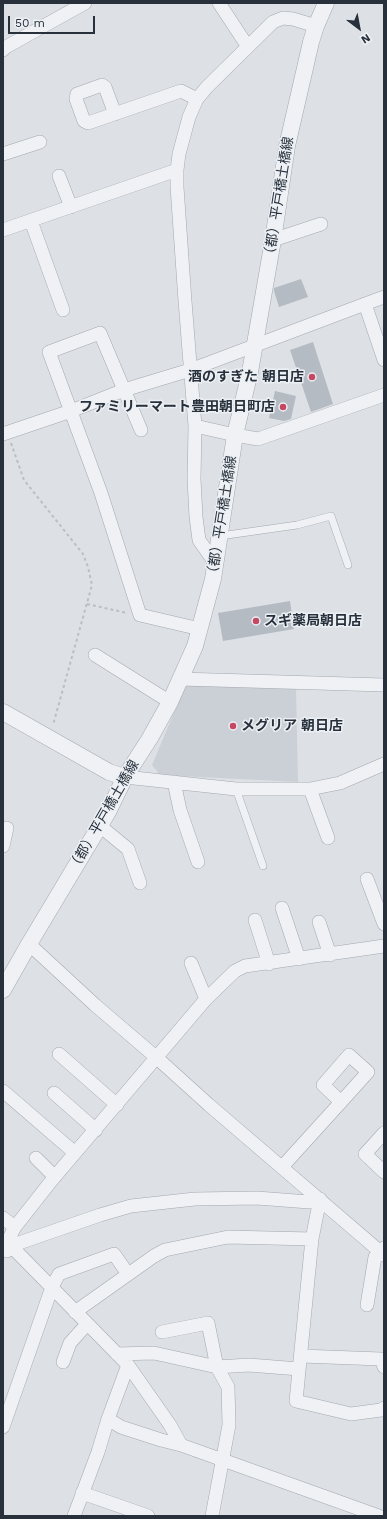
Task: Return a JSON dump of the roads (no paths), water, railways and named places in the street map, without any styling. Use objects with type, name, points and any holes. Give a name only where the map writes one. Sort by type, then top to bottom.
[{"type":"street","points":[[3,50],[86,3]]},
{"type":"street","points":[[219,3],[248,47]]},
{"type":"street","name":"（都）平戸橋土橋線","points":[[4,983],[100,826],[125,776],[150,738],[170,702],[195,646],[220,536],[235,435],[254,345],[273,240],[287,146],[316,26],[326,3]]},
{"type":"street","points":[[215,563],[199,540],[194,479],[195,426],[177,170],[183,136],[197,99],[207,87],[273,22],[284,18],[293,19],[316,26]]},
{"type":"street","points":[[115,114],[182,91],[197,99]]},
{"type":"street","points":[[3,154],[40,142]]},
{"type":"street","points":[[3,230],[177,170]]},
{"type":"street","points":[[59,176],[71,207]]},
{"type":"street","points":[[32,221],[63,310]]},
{"type":"street","points":[[273,240],[321,224]]},
{"type":"street","points":[[5,433],[71,411],[124,390],[190,370],[384,297]]},
{"type":"street","points":[[365,304],[384,360]]},
{"type":"street","points":[[141,430],[100,333],[49,352],[101,493],[140,615],[200,629]]},
{"type":"street","points":[[195,426],[258,439],[384,395]]},
{"type":"street","points":[[95,655],[170,702]]},
{"type":"street","points":[[180,679],[384,685]]},
{"type":"street","points":[[3,712],[109,772],[125,776],[236,789],[310,789],[340,783],[384,764]]},
{"type":"street","points":[[174,782],[180,810],[198,862]]},
{"type":"street","points":[[310,789],[328,838]]},
{"type":"street","points":[[100,826],[128,849],[140,882]]},
{"type":"street","points":[[3,846],[7,828]]},
{"type":"street","points":[[367,878],[384,924]]},
{"type":"street","points":[[282,908],[299,959]]},
{"type":"street","points":[[255,920],[269,964]]},
{"type":"street","points":[[320,922],[330,955]]},
{"type":"street","points":[[29,944],[95,1005],[209,1105],[383,1252],[375,1257],[367,1305]]},
{"type":"street","points":[[181,1445],[170,1425],[128,1365],[52,1287],[8,1250],[6,1244],[15,1227],[75,1153],[206,999],[235,970],[245,966],[269,964],[384,946]]},
{"type":"street","points":[[191,962],[206,999]]},
{"type":"street","points":[[59,1054],[117,1105]]},
{"type":"street","points":[[3,1090],[75,1153]]},
{"type":"street","points":[[54,1093],[96,1130]]},
{"type":"street","points":[[282,1167],[341,1102]]},
{"type":"street","points":[[384,1133],[365,1154],[384,1172]]},
{"type":"street","points":[[36,1158],[55,1177]]},
{"type":"street","points":[[8,1250],[18,1243],[100,1214],[131,1206],[203,1199],[257,1198],[309,1202],[320,1199]]},
{"type":"street","points":[[320,1199],[312,1239],[296,1401],[351,1414],[381,1410],[384,1408]]},
{"type":"street","points":[[3,1218],[15,1227]]},
{"type":"street","points":[[75,1312],[154,1256],[165,1250],[228,1237],[312,1239]]},
{"type":"street","points":[[3,1427],[52,1287],[59,1274],[114,1254],[128,1274]]},
{"type":"street","points":[[162,1332],[208,1323],[217,1367],[228,1387],[229,1425],[212,1516]]},
{"type":"street","points":[[63,1362],[70,1343],[87,1324]]},
{"type":"street","points":[[117,1354],[154,1353],[217,1367],[250,1365],[299,1370]]},
{"type":"street","points":[[301,1356],[381,1359],[384,1367]]},
{"type":"street","points":[[74,1516],[128,1365]]},
{"type":"street","points":[[108,1419],[121,1427],[181,1445],[379,1516]]},
{"type":"street","points":[[82,1493],[148,1516]]},
{"type":"lane","points":[[220,536],[297,525],[331,516],[348,565]]},
{"type":"lane","points":[[236,789],[263,866]]},
{"type":"place","name":"酒のすぎた 朝日店","points":[[312,377]]},
{"type":"place","name":"ファミリーマート豊田朝日町店","points":[[283,407]]},
{"type":"place","name":"スギ薬局朝日店","points":[[256,621]]},
{"type":"place","name":"メグリア 朝日店","points":[[233,726]]}]
